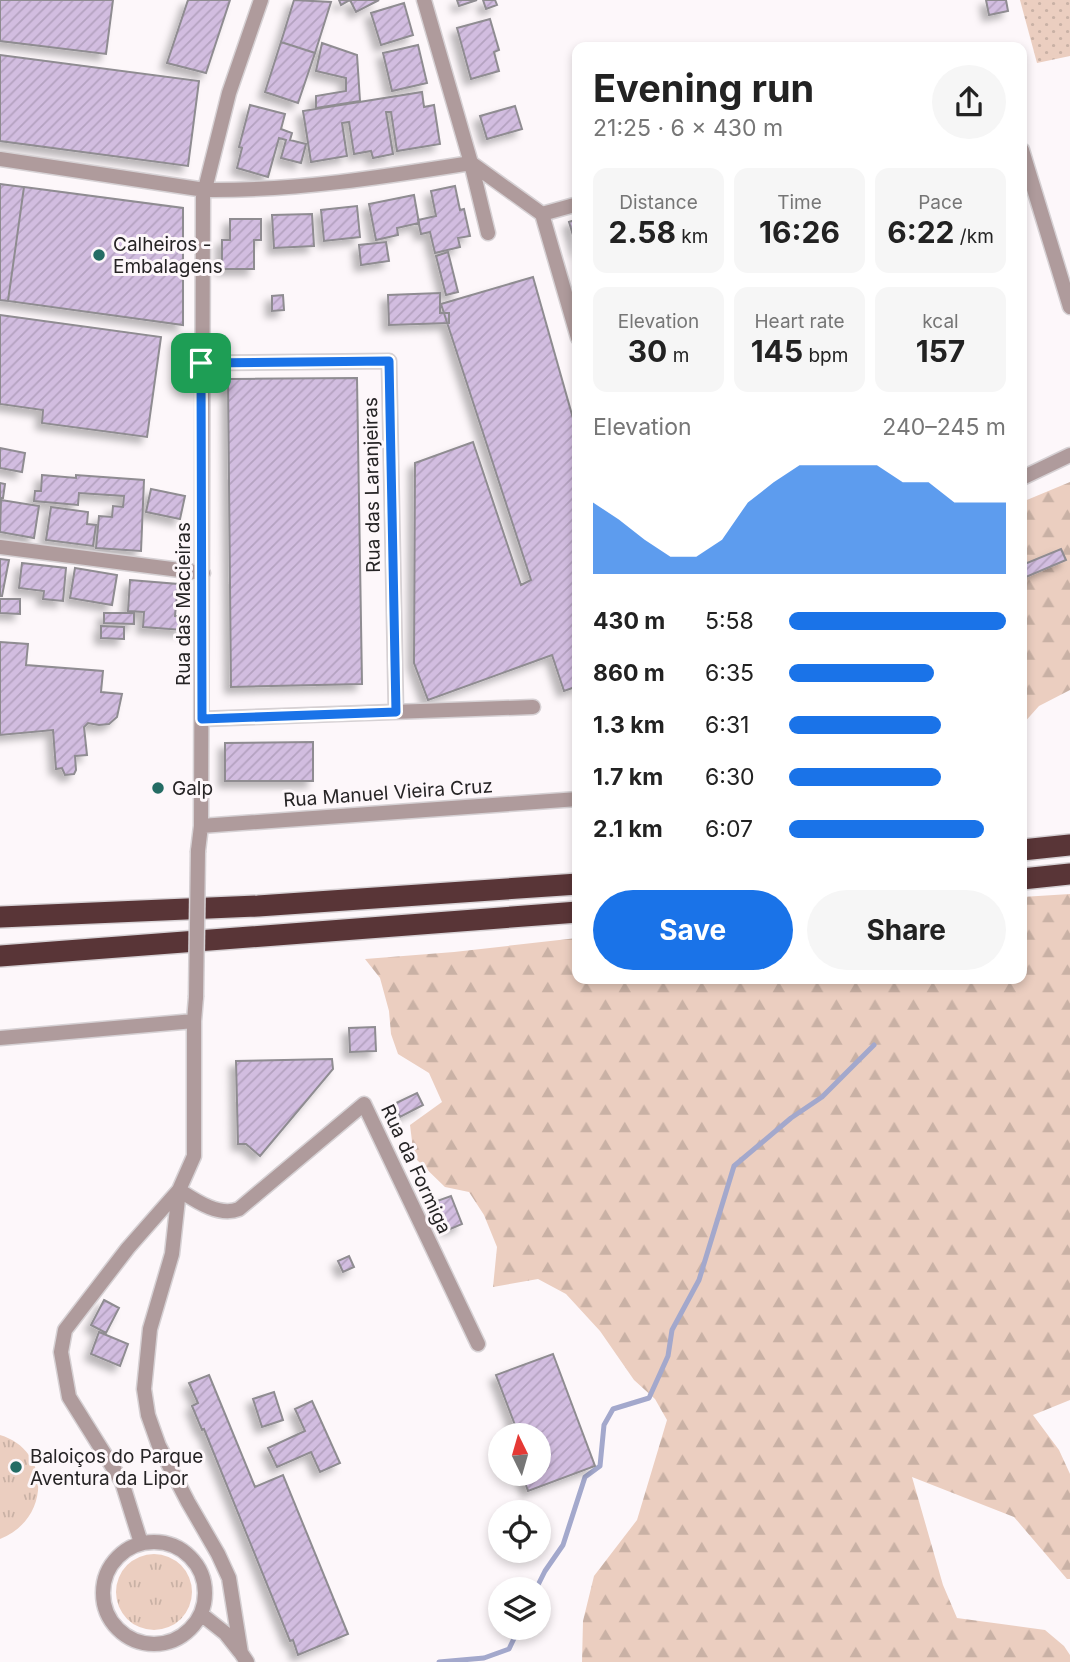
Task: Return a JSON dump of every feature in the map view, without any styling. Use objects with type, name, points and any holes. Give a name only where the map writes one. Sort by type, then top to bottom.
[{"type":"highway","points":[[1027,849],[1070,845]]},
{"type":"highway","points":[[1027,878],[1070,874]]},
{"type":"highway","points":[[0,917],[258,906],[572,884]]},
{"type":"highway","points":[[0,956],[572,912]]},
{"type":"street","name":"Rua das Macieiras","points":[[194,1021],[201,826],[204,573],[201,363],[205,190],[229,93],[261,0]]},
{"type":"street","points":[[424,0],[471,163],[488,233]]},
{"type":"street","points":[[0,159],[205,190],[343,183],[471,163],[542,214],[572,317]]},
{"type":"street","points":[[1027,166],[1070,307]]},
{"type":"street","points":[[542,214],[572,206]]},
{"type":"street","name":"Rua das Laranjeiras","points":[[201,363],[389,361],[396,712]]},
{"type":"street","points":[[1027,476],[1070,455]]},
{"type":"street","points":[[0,547],[204,573]]},
{"type":"street","points":[[202,719],[533,707]]},
{"type":"street","name":"Rua Manuel Vieira Cruz","points":[[201,826],[572,799]]},
{"type":"street","points":[[0,1038],[194,1021],[194,1156],[188,1173],[179,1190],[128,1248],[65,1330],[61,1352],[69,1397],[122,1482],[141,1543]]},
{"type":"street","name":"Rua da Formiga","points":[[179,1190],[214,1209],[229,1213],[239,1209],[364,1104],[478,1343]]},
{"type":"street","points":[[179,1190],[172,1254],[150,1329],[144,1389],[148,1415],[159,1446],[229,1578],[244,1658]]},
{"type":"street","points":[[141,1543],[173,1545],[187,1554],[198,1566],[204,1582],[205,1598],[201,1614],[192,1628],[178,1639],[161,1644],[143,1644],[127,1637],[114,1626],[105,1611],[102,1594],[104,1577],[112,1562],[125,1550],[141,1543]]},
{"type":"street","points":[[201,1614],[225,1633],[244,1658]]},
{"type":"green space","points":[[1020,0],[1070,0],[1070,56],[1037,63]]},
{"type":"green space","points":[[1070,482],[1070,690],[1039,706],[1027,719],[1027,500]]},
{"type":"green space","points":[[1070,894],[1070,1400],[1033,1415],[1059,1450],[1070,1474],[1070,1579],[1067,1579],[1014,1517],[912,1477],[943,1585],[957,1618],[1045,1630],[1064,1646],[1070,1655],[1070,1662],[582,1662],[583,1621],[594,1576],[637,1520],[667,1420],[655,1399],[634,1380],[600,1331],[566,1294],[538,1279],[493,1287],[497,1247],[484,1215],[469,1192],[445,1187],[414,1157],[410,1125],[442,1102],[429,1073],[398,1054],[391,1034],[389,1011],[380,978],[365,959],[572,939],[572,984],[1027,984],[1027,897]]},
{"type":"green space","points":[[0,1435],[17,1443],[29,1455],[36,1469],[38,1485],[36,1501],[29,1516],[17,1529],[0,1539]]},
{"type":"green space","points":[[154,1554],[169,1557],[181,1565],[189,1577],[192,1592],[189,1607],[181,1619],[169,1627],[154,1630],[139,1627],[127,1619],[119,1607],[116,1592],[119,1577],[127,1565],[139,1557]]},
{"type":"building","points":[[0,0],[113,0],[106,54],[0,41]]},
{"type":"building","points":[[188,0],[230,0],[206,73],[167,63]]},
{"type":"building","points":[[294,0],[331,2],[315,53],[281,42]]},
{"type":"building","points":[[350,0],[379,0],[356,12]]},
{"type":"building","points":[[457,0],[477,0],[459,6]]},
{"type":"building","points":[[483,0],[495,0],[497,5],[486,9]]},
{"type":"building","points":[[986,0],[1006,0],[1008,11],[989,15]]},
{"type":"building","points":[[404,3],[413,35],[381,45],[371,13]]},
{"type":"building","points":[[490,19],[499,50],[494,52],[499,71],[471,79],[457,28]]},
{"type":"building","points":[[281,42],[315,53],[298,103],[265,92]]},
{"type":"building","points":[[322,43],[357,55],[360,101],[316,108],[316,96],[346,91],[346,78],[316,71]]},
{"type":"building","points":[[418,45],[427,83],[392,91],[383,53]]},
{"type":"building","points":[[0,55],[199,81],[188,166],[0,141]]},
{"type":"building","points":[[422,92],[424,107],[434,105],[440,144],[397,151],[391,112],[386,112],[393,154],[373,158],[371,151],[354,154],[349,122],[342,123],[347,156],[311,162],[303,111]]},
{"type":"building","points":[[250,105],[285,114],[281,129],[292,133],[290,140],[306,144],[301,163],[281,158],[286,140],[279,138],[268,177],[237,168],[242,148],[239,147]]},
{"type":"building","points":[[515,106],[522,129],[487,139],[480,116]]},
{"type":"building","points":[[0,184],[24,187],[8,301],[0,300]]},
{"type":"building","points":[[455,186],[460,210],[464,209],[470,236],[458,238],[460,247],[435,253],[430,232],[421,234],[418,220],[436,216],[431,191]]},
{"type":"building","name":"Calheiros - Embalagens","points":[[24,187],[183,208],[183,325],[8,301]]},
{"type":"building","points":[[414,195],[419,223],[397,228],[398,235],[376,240],[369,204]]},
{"type":"building","points":[[357,206],[360,237],[324,241],[321,210]]},
{"type":"building","points":[[312,214],[314,246],[274,248],[272,215]]},
{"type":"building","points":[[230,219],[261,219],[261,240],[254,240],[254,269],[222,269],[222,240],[230,240]]},
{"type":"building","points":[[386,242],[389,261],[361,265],[359,245]]},
{"type":"building","points":[[448,252],[458,292],[446,295],[436,256]]},
{"type":"building","points":[[533,277],[572,415],[572,688],[564,691],[552,655],[428,700],[414,663],[415,463],[473,442],[521,585],[531,580],[441,304]]},
{"type":"building","points":[[440,293],[440,313],[449,313],[449,323],[389,325],[388,295]]},
{"type":"building","points":[[283,295],[284,310],[272,311],[272,296]]},
{"type":"building","name":"Calheiros - Embalagens","points":[[0,315],[161,337],[147,437],[42,423],[43,410],[0,404]]},
{"type":"building","points":[[357,378],[362,684],[231,687],[228,379]]},
{"type":"building","points":[[0,448],[25,453],[22,472],[0,468]]},
{"type":"building","points":[[42,475],[144,480],[141,551],[96,548],[99,516],[112,517],[113,506],[123,507],[124,496],[79,493],[78,505],[34,501],[35,491],[41,491]]},
{"type":"building","points":[[0,483],[5,484],[3,498],[0,498]]},
{"type":"building","points":[[151,489],[185,496],[180,519],[146,512]]},
{"type":"building","points":[[1,500],[39,506],[34,538],[0,532]]},
{"type":"building","points":[[51,507],[88,512],[87,524],[96,525],[93,546],[46,540]]},
{"type":"building","points":[[1061,549],[1066,560],[1027,577],[1027,563]]},
{"type":"building","points":[[0,559],[9,560],[2,596],[0,596]]},
{"type":"building","points":[[22,563],[66,568],[63,601],[43,599],[44,591],[19,588]]},
{"type":"building","points":[[75,568],[117,575],[112,605],[70,598]]},
{"type":"building","points":[[130,580],[178,584],[175,616],[184,617],[183,630],[143,627],[144,612],[128,611]]},
{"type":"building","points":[[0,599],[20,599],[20,614],[0,613]]},
{"type":"building","points":[[104,613],[134,613],[134,624],[104,623]]},
{"type":"building","points":[[101,626],[124,627],[124,639],[101,638]]},
{"type":"building","points":[[0,642],[28,644],[26,665],[103,671],[101,692],[122,694],[117,717],[109,724],[88,723],[84,727],[87,755],[75,756],[74,774],[65,775],[62,768],[56,769],[53,730],[0,735]]},
{"type":"building","points":[[313,742],[313,781],[225,781],[225,743]]},
{"type":"building","points":[[375,1027],[376,1051],[350,1052],[349,1028]]},
{"type":"building","points":[[332,1059],[333,1069],[260,1156],[246,1144],[238,1144],[236,1061]]},
{"type":"building","points":[[417,1093],[423,1105],[400,1117],[394,1104]]},
{"type":"building","points":[[451,1196],[462,1224],[448,1230],[437,1201]]},
{"type":"building","points":[[349,1256],[354,1267],[343,1272],[338,1261]]},
{"type":"building","points":[[104,1300],[119,1308],[106,1333],[91,1325]]},
{"type":"building","points":[[99,1332],[128,1344],[120,1366],[91,1354]]},
{"type":"building","points":[[553,1354],[595,1466],[551,1482],[551,1423],[514,1423],[496,1375]]},
{"type":"building","points":[[209,1375],[255,1487],[283,1475],[348,1634],[298,1655],[293,1640],[290,1641],[204,1429],[202,1430],[192,1406],[198,1403],[189,1383]]},
{"type":"building","points":[[274,1392],[283,1420],[262,1427],[253,1399]]},
{"type":"building","points":[[312,1401],[340,1463],[320,1472],[311,1452],[277,1467],[268,1448],[305,1431],[295,1409]]},
{"type":"building","points":[[526,1486],[541,1486],[528,1491]]},
{"type":"waterway","points":[[542,1577],[563,1545],[585,1477],[600,1466],[604,1425],[613,1409],[649,1398],[668,1356],[672,1330],[699,1280],[734,1166],[791,1118],[822,1097],[874,1045]]},
{"type":"waterway","points":[[439,1662],[484,1658],[509,1649],[513,1640]]},
{"type":"place","name":"Calheiros - Embalagens","points":[[99,255]]},
{"type":"place","name":"Galp","points":[[158,788]]},
{"type":"place","name":"Baloiços do Parque Aventura da Lipor","points":[[16,1467]]},
{"type":"route","points":[[389,361],[396,712],[202,719],[204,568],[201,363],[389,361]]}]
